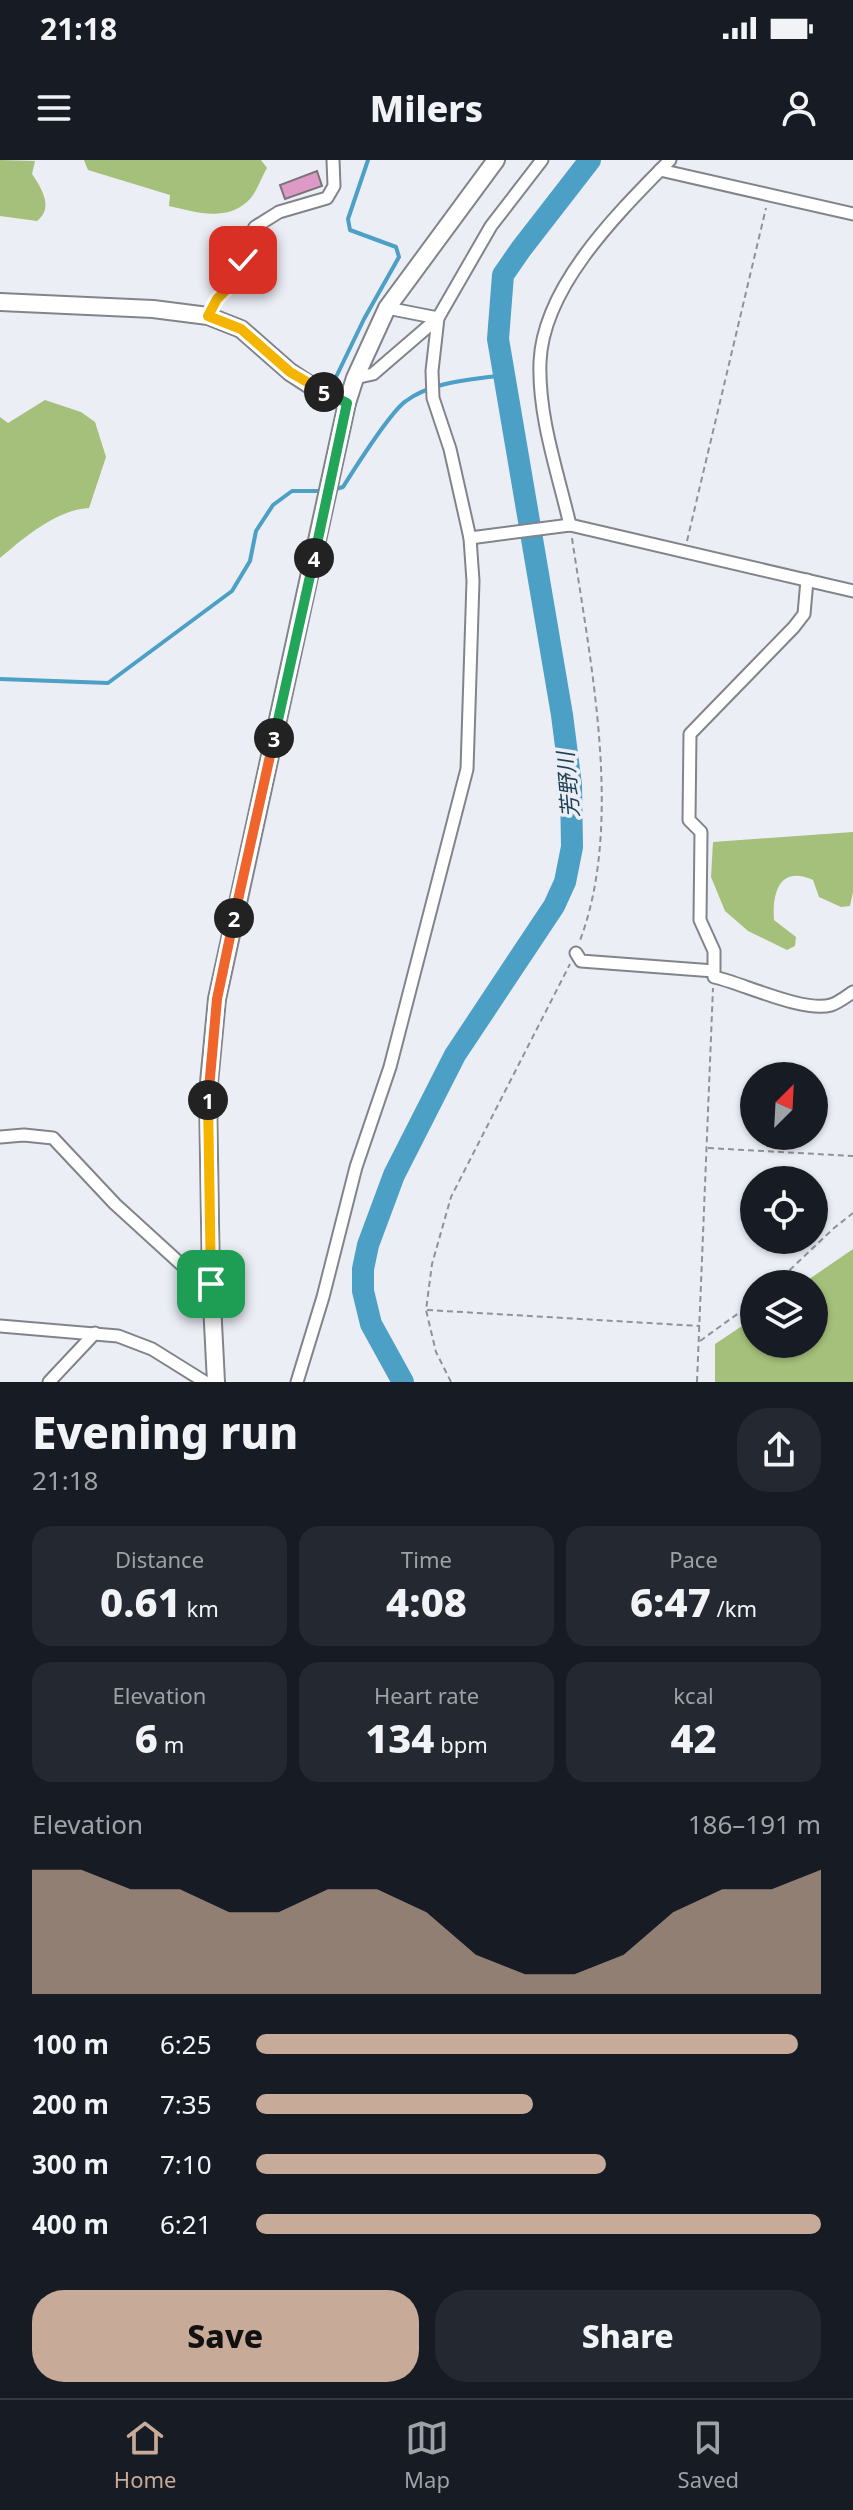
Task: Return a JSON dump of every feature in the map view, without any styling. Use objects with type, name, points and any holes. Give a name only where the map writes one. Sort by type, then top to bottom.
[{"type":"main road","points":[[216,1382],[208,1093],[217,999],[347,403],[387,308],[496,160]]},
{"type":"main road","points":[[0,302],[153,309],[208,316],[241,329],[290,372],[347,403]]},
{"type":"street","points":[[208,316],[217,299],[242,274],[244,247],[255,227],[279,212],[327,198],[334,186],[333,160]]},
{"type":"street","points":[[355,378],[373,374],[438,318],[491,226],[542,160]]},
{"type":"street","points":[[566,526],[544,412],[540,362],[545,333],[556,302],[591,246],[670,160]]},
{"type":"street","points":[[660,170],[853,214]]},
{"type":"street","points":[[387,308],[438,318]]},
{"type":"street","points":[[297,1382],[323,1297],[356,1167],[390,1067],[467,769],[473,538],[433,398],[432,371],[438,318]]},
{"type":"street","points":[[473,538],[566,526],[853,591]]},
{"type":"street","points":[[576,953],[581,961],[714,971],[714,951],[700,920],[701,832],[689,820],[690,734],[804,614],[807,580]]},
{"type":"street","points":[[714,977],[775,997],[813,1005],[831,1006],[853,992]]},
{"type":"street","points":[[0,1137],[24,1135],[53,1138],[115,1204],[194,1276],[211,1284]]},
{"type":"street","points":[[0,1326],[118,1336],[152,1349],[205,1382]]},
{"type":"street","points":[[49,1382],[95,1333]]},
{"type":"path","points":[[685,552],[769,195]]},
{"type":"path","points":[[451,1382],[436,1352],[426,1310],[432,1264],[451,1197],[576,953],[587,922],[597,874],[602,783],[594,687],[566,526]]},
{"type":"path","points":[[697,1382],[714,977]]},
{"type":"path","points":[[707,1148],[853,1156]]},
{"type":"path","points":[[790,1270],[853,1213]]},
{"type":"path","points":[[426,1310],[700,1326]]},
{"type":"path","points":[[699,1341],[740,1312]]},
{"type":"green space","points":[[0,160],[35,161],[32,174],[46,204],[37,221],[0,216]]},
{"type":"green space","points":[[84,160],[261,160],[267,168],[248,201],[230,211],[210,214],[169,206],[170,195],[88,170]]},
{"type":"green space","points":[[45,400],[81,412],[95,422],[106,457],[89,508],[53,519],[0,558],[0,417],[8,423]]},
{"type":"green space","points":[[853,832],[853,892],[850,906],[841,907],[819,897],[813,880],[802,876],[793,876],[780,884],[774,920],[796,937],[795,946],[787,950],[748,931],[725,911],[711,877],[713,842]]},
{"type":"green space","points":[[853,1249],[853,1382],[715,1382],[715,1344],[740,1327],[740,1358],[828,1358],[828,1270],[822,1270]]},
{"type":"building","points":[[317,171],[322,186],[285,199],[280,185]]},
{"type":"waterway","points":[[337,375],[399,257],[396,247],[350,230],[348,219],[368,160]]},
{"type":"waterway","name":"芳野川","points":[[403,1382],[371,1324],[363,1291],[368,1245],[394,1175],[455,1055],[554,906],[565,882],[572,847],[571,785],[562,715],[498,339],[503,275],[590,160]]},
{"type":"waterway","points":[[332,490],[343,487],[382,428],[406,401],[440,385],[504,375]]},
{"type":"waterway","points":[[0,679],[108,683],[232,591],[250,561],[256,531],[273,505],[292,491],[323,491]]},
{"type":"route","points":[[211,1284],[208,1093],[217,999],[347,403],[290,372],[241,329],[208,316],[217,299],[242,274],[243,260]]}]
